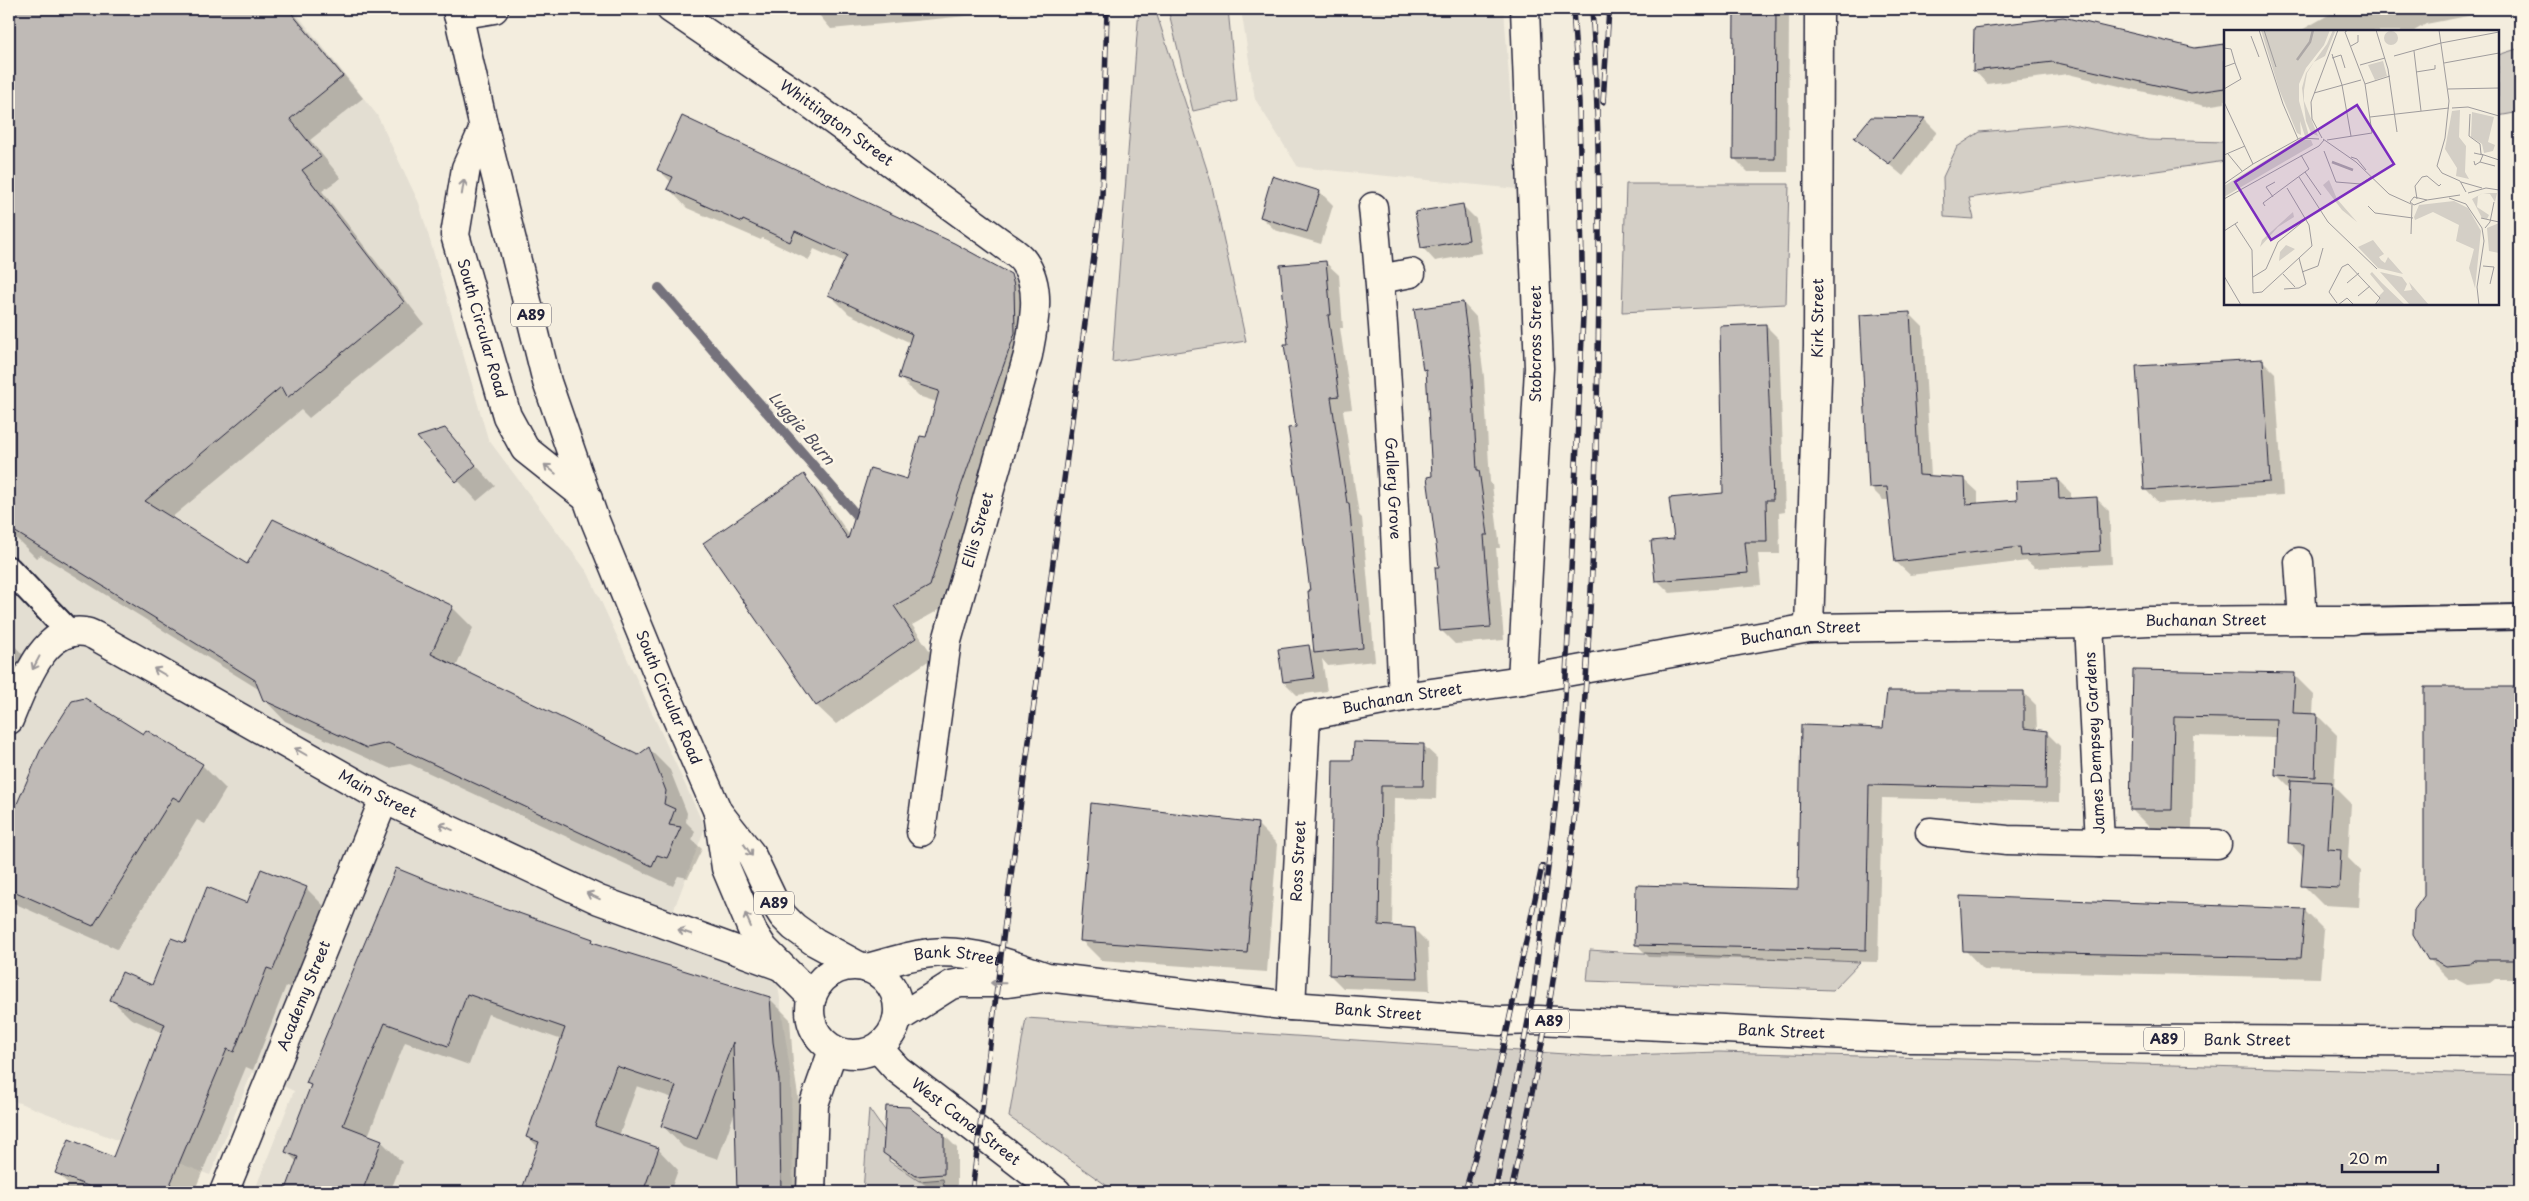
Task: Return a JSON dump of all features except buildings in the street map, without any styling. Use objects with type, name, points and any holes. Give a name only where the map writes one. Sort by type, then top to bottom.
[{"type":"street","points":[[458,12],[494,9]]},
{"type":"street","name":"Whittington Street","points":[[671,9],[801,97],[1000,242]]},
{"type":"street","name":"Stobcross Street","points":[[1522,680],[1539,368],[1525,9]]},
{"type":"street","name":"Kirk Street","points":[[1809,628],[1818,346],[1819,9]]},
{"type":"street","name":"South Circular Road","points":[[458,12],[484,128],[547,382],[588,499],[657,672],[718,812],[751,854],[774,902],[783,916],[794,927],[815,942],[863,967]]},
{"type":"street","name":"South Circular Road","points":[[484,128],[466,168],[456,235],[458,244],[507,416],[525,449],[588,499]]},
{"type":"street","name":"Gallery Grove","points":[[1373,207],[1380,280],[1403,697]]},
{"type":"street","name":"Ellis Street","points":[[921,832],[947,641],[1028,355],[1034,320],[1035,295],[1032,279],[1024,261],[1000,242]]},
{"type":"street","points":[[1380,280],[1411,274]]},
{"type":"street","points":[[2299,562],[2303,620]]},
{"type":"street","points":[[9,569],[71,634],[54,639],[42,650],[9,720]]},
{"type":"street","name":"Buchanan Street","points":[[1306,716],[1403,697],[1522,680],[1809,628],[2089,624],[2149,621],[2520,617]]},
{"type":"street","name":"James Dempsey Gardens","points":[[1930,832],[2007,840],[2100,842],[2089,624]]},
{"type":"street","name":"Main Street","points":[[71,634],[84,632],[99,638],[384,799],[599,900],[780,966]]},
{"type":"street","name":"Ross Street","points":[[1292,1006],[1306,716]]},
{"type":"street","name":"Academy Street","points":[[224,1192],[384,799]]},
{"type":"street","name":"South Circular Road","points":[[718,812],[726,868],[753,932],[764,949],[812,997]]},
{"type":"street","points":[[2100,842],[2217,844]]},
{"type":"street","name":"Bank Street","points":[[863,967],[912,956],[948,952],[1008,963],[1047,977],[1292,1006],[1500,1021],[1538,1020],[1910,1038],[2520,1042]]},
{"type":"street","name":"A89","points":[[812,997],[817,986],[835,970],[849,966],[863,967],[879,974],[891,984],[898,1001],[897,1019]]},
{"type":"street","name":"Bank Street","points":[[897,1019],[942,990],[961,983],[1008,983],[1047,977]]},
{"type":"street","points":[[812,997],[809,1005],[811,1022],[816,1034],[833,1050],[840,1053],[856,1055],[878,1048],[889,1038],[897,1019]]},
{"type":"street","name":"West Canal Street","points":[[878,1048],[898,1068],[1057,1192]]},
{"type":"street","points":[[811,1192],[814,1104],[833,1050]]},
{"type":"shaded area","points":[[9,9],[293,9],[377,115],[419,203],[488,439],[588,573],[705,828],[666,930],[776,970],[791,1078],[793,1192],[254,1192],[294,1091],[252,1072],[210,1175],[9,1099]]},
{"type":"shaded area","points":[[1139,9],[1155,9],[1211,182],[1246,341],[1112,362]]},
{"type":"shaded area","points":[[1168,9],[1228,9],[1237,101],[1193,111]]},
{"type":"shaded area","points":[[1241,9],[1504,9],[1517,189],[1298,167],[1255,99]]},
{"type":"shaded area","points":[[2520,48],[2520,112],[2499,116],[2499,55]]},
{"type":"shaded area","points":[[2067,124],[2148,140],[2224,142],[2224,161],[1969,198],[1974,219],[1944,217],[1943,177],[1957,147],[1980,132]]},
{"type":"shaded area","points":[[1626,184],[1789,184],[1786,304],[1622,312]]},
{"type":"shaded area","points":[[1590,950],[1860,962],[1833,990],[1587,981]]},
{"type":"shaded area","points":[[1026,1018],[1595,1056],[1719,1052],[2520,1075],[2520,1192],[1116,1192],[1009,1117]]},
{"type":"shaded area","points":[[869,1109],[890,1139],[889,1161],[919,1181],[943,1179],[945,1192],[863,1192]]},
{"type":"waterway","name":"Luggie Burn","points":[[659,288],[864,524]]},
{"type":"railway","points":[[972,1192],[1008,898],[1102,196],[1107,9]]},
{"type":"railway","points":[[1495,1192],[1533,995],[1563,740],[1583,316],[1579,103],[1573,9]]},
{"type":"railway","points":[[1511,1192],[1542,1043],[1562,921],[1579,775],[1585,702],[1593,556],[1599,309],[1597,109],[1592,9]]},
{"type":"railway","points":[[1603,102],[1609,9]]},
{"type":"railway","points":[[1465,1192],[1496,1082],[1542,866]]}]
